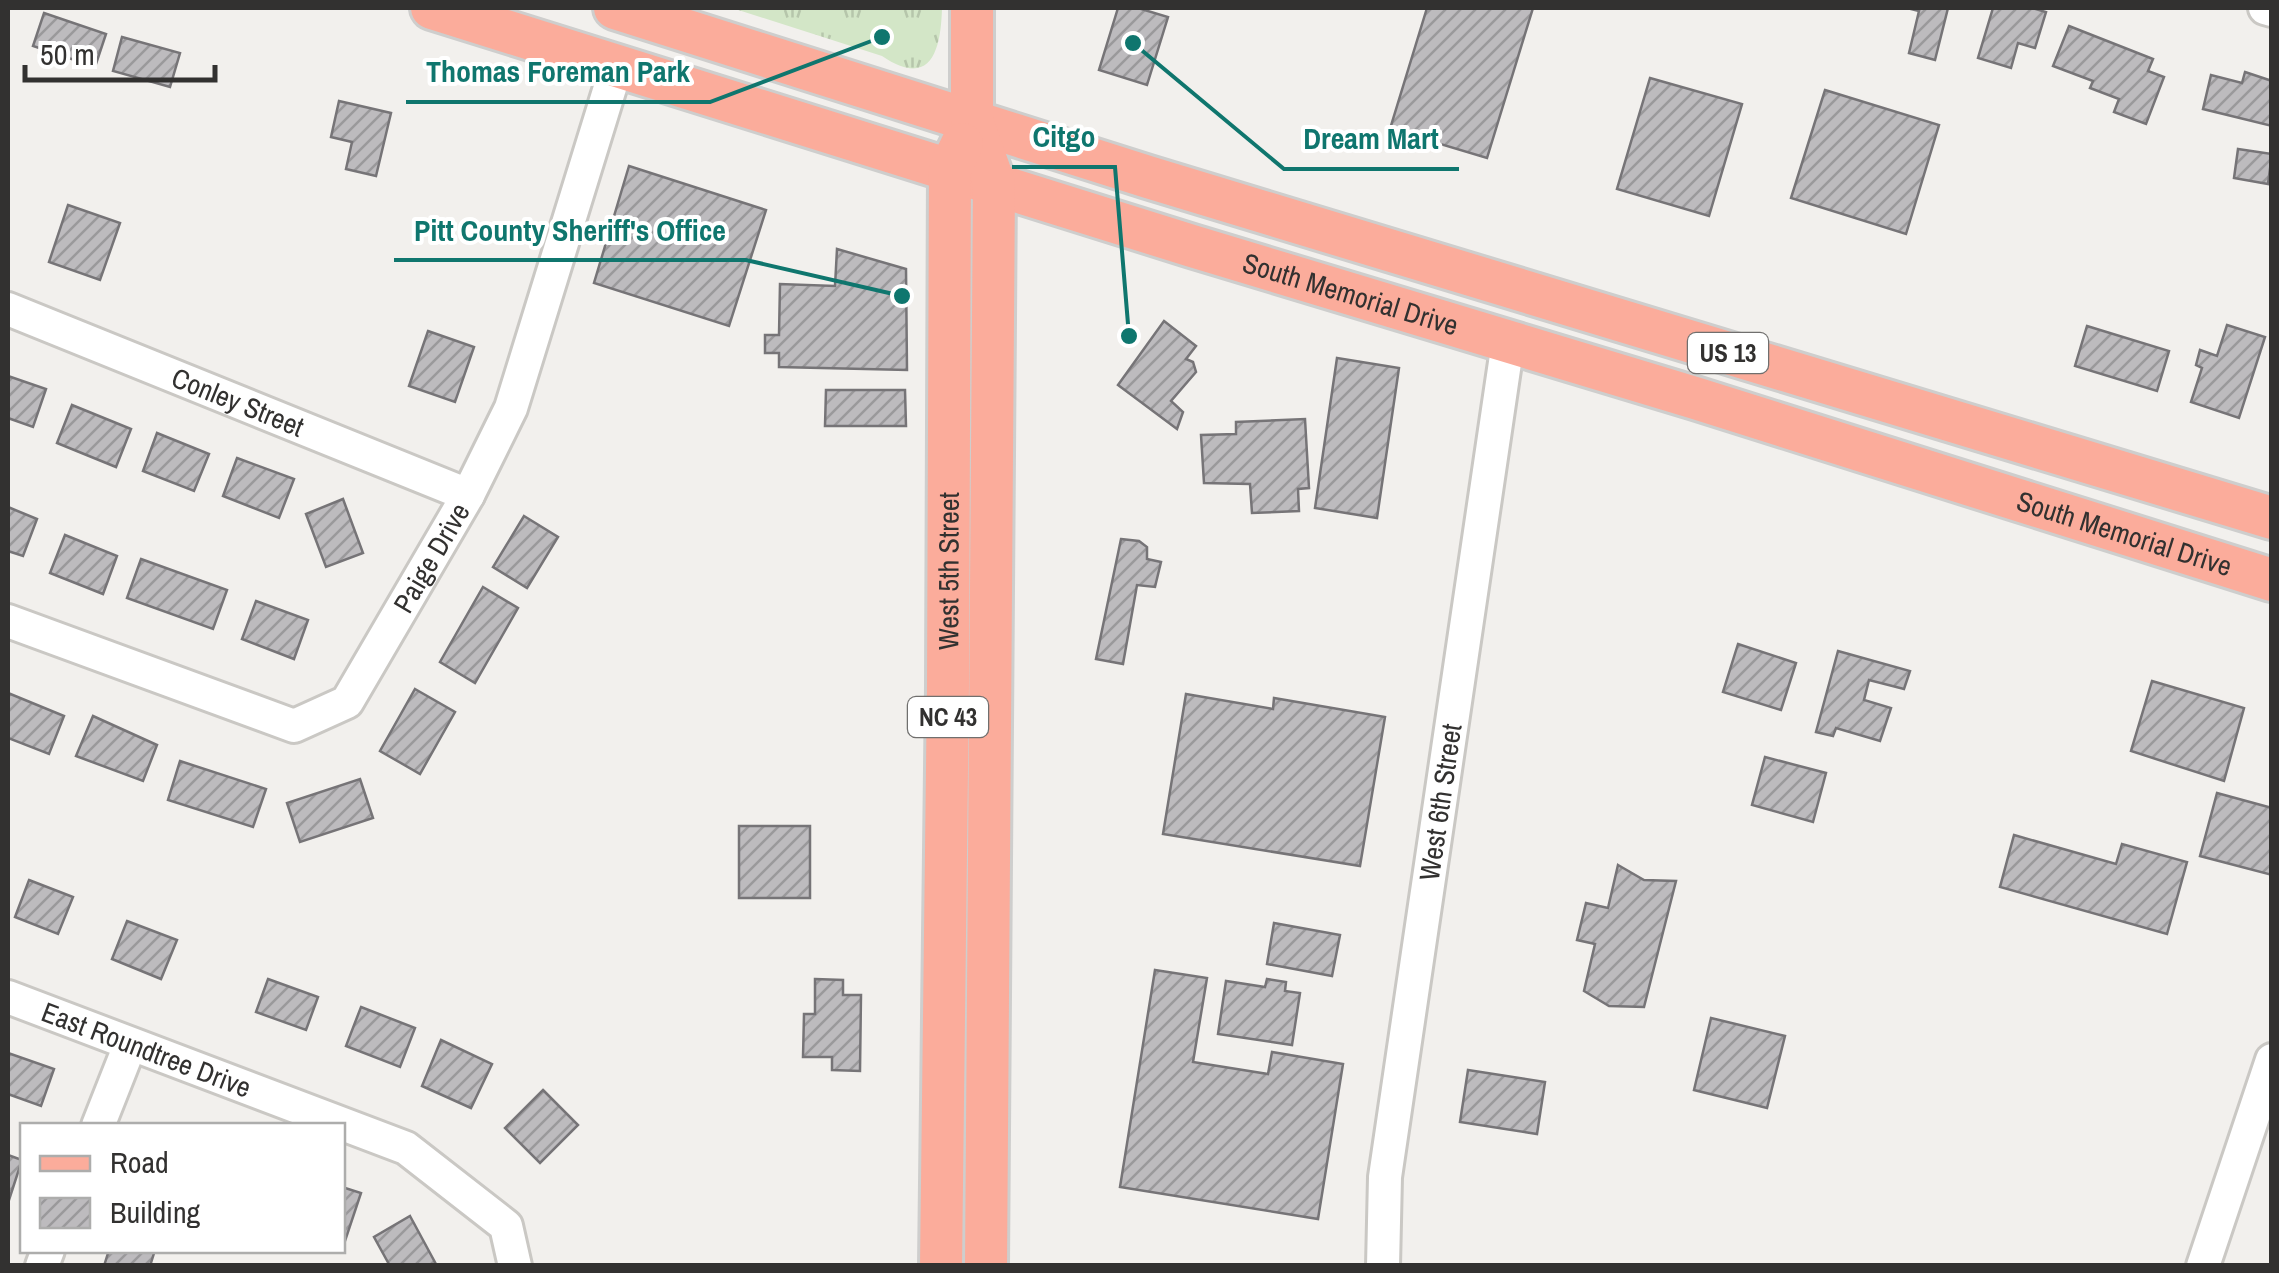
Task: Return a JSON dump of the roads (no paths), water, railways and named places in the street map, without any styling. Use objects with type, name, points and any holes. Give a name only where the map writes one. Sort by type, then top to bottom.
[{"type":"main road","name":"South Memorial Drive","points":[[432,8],[2272,580]]},
{"type":"main road","name":"South Memorial Drive","points":[[615,8],[2272,518]]},
{"type":"main road","name":"West 5th Street","points":[[972,8],[972,121],[994,183],[986,1266]]},
{"type":"main road","name":"West 5th Street","points":[[940,1266],[950,170],[972,121]]},
{"type":"street","name":"Paige Drive","points":[[8,621],[294,726],[347,702],[468,495],[512,406],[617,64]]},
{"type":"street","name":"Conley Street","points":[[8,309],[468,495]]},
{"type":"street","name":"West 6th Street","points":[[1383,1266],[1386,1177],[1508,342]]},
{"type":"street","name":"East Roundtree Drive","points":[[8,997],[338,1123]]},
{"type":"street","points":[[99,1123],[130,1046]]},
{"type":"street","points":[[2203,1266],[2272,1060]]},
{"type":"street","name":"East Roundtree Drive","points":[[345,1125],[406,1148],[506,1226],[515,1266]]},
{"type":"place","name":"Thomas Foreman Park","points":[[882,37]]},
{"type":"place","name":"Dream Mart","points":[[1133,43]]},
{"type":"place","name":"Pitt County Sheriff's Office","points":[[902,296]]},
{"type":"place","name":"Citgo","points":[[1129,336]]}]
